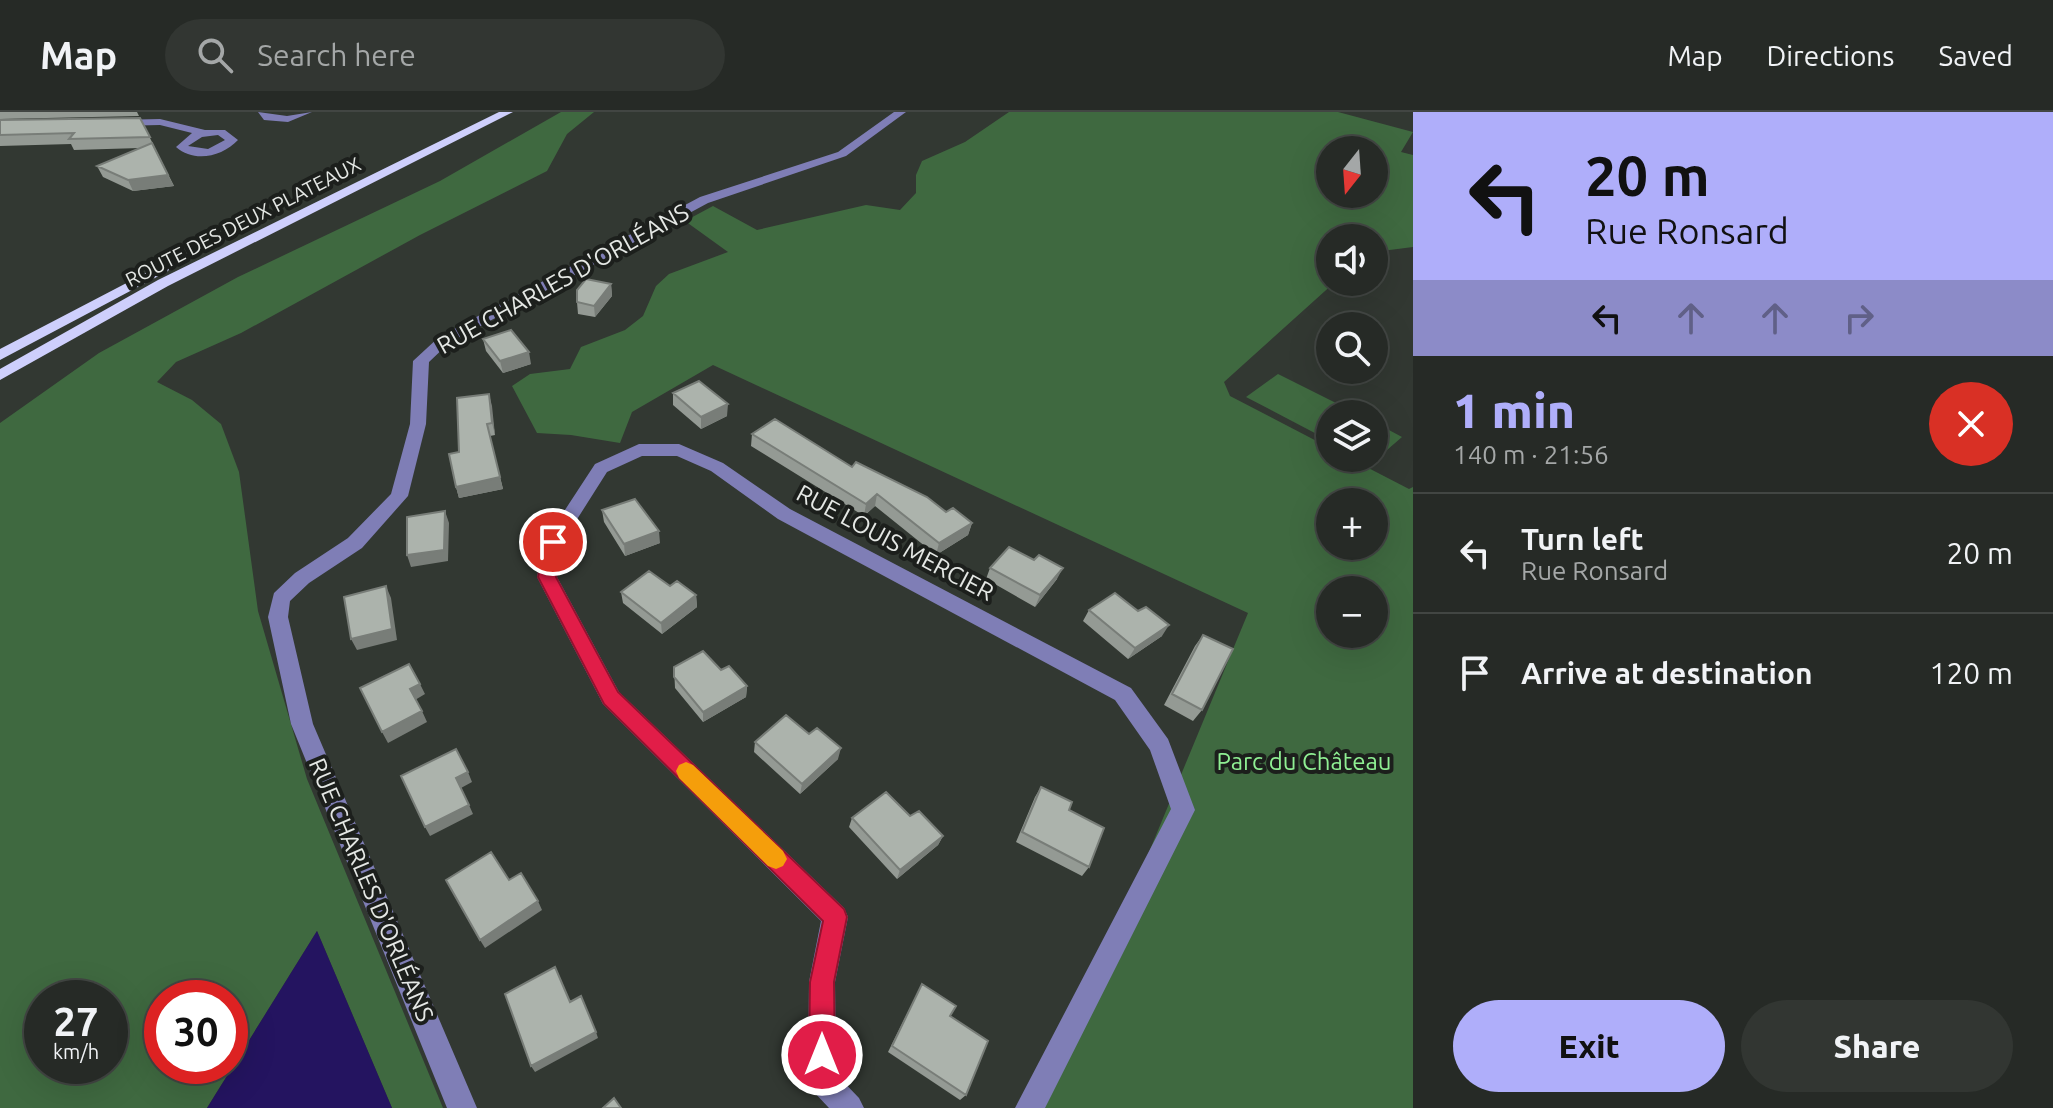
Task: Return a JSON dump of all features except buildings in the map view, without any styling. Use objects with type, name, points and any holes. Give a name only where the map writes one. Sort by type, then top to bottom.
[{"type":"main road","name":"ROUTE DES DEUX PLATEAUX","points":[[0,355],[114,292],[483,112]]},
{"type":"main road","name":"ROUTE DES DEUX PLATEAUX","points":[[0,375],[163,283],[508,112]]},
{"type":"street","points":[[263,112],[268,118],[281,120],[307,112]]},
{"type":"street","name":"RUE CHARLES D'ORLÉANS","points":[[462,1108],[302,724],[278,617],[281,598],[302,578],[355,543],[399,496],[418,424],[421,361],[444,340],[704,200],[842,154],[901,112]]},
{"type":"street","points":[[97,124],[160,122],[205,133]]},
{"type":"street","name":"RUE LOUIS MERCIER","points":[[849,1108],[822,1080],[822,982],[835,917],[611,698],[547,577],[553,542],[601,468],[639,450],[679,450],[717,467],[784,514],[1123,694],[1151,730],[1183,810],[1030,1108]]},
{"type":"green space","points":[[561,112],[594,112],[567,134],[547,171],[420,235],[241,333],[176,362],[157,382],[192,400],[221,424],[239,472],[258,611],[307,779],[443,1108],[392,1108],[317,931],[248,1042],[248,980],[144,980],[144,1084],[222,1084],[207,1108],[0,1108],[0,423],[99,353],[238,277],[440,181]]},
{"type":"green space","name":"Parc du Château","points":[[1009,112],[1338,112],[1413,132],[1401,152],[1413,155],[1413,247],[1388,250],[1388,224],[1316,224],[1316,296],[1319,296],[1224,382],[1230,396],[1316,441],[1316,472],[1376,472],[1409,489],[1413,487],[1413,1108],[1043,1108],[1248,613],[713,365],[632,412],[620,443],[537,433],[512,386],[530,374],[570,369],[581,347],[625,330],[643,316],[656,286],[669,274],[728,252],[685,221],[713,206],[757,230],[866,205],[900,210],[916,193],[916,175],[922,161],[965,142]]},
{"type":"green space","points":[[1278,374],[1330,400],[1316,400],[1316,434],[1246,397]]},
{"type":"green space","points":[[1388,430],[1402,437],[1388,449]]},
{"type":"shaded area","points":[[317,931],[392,1108],[207,1108],[222,1084],[248,1084],[248,1042]]},
{"type":"slow traffic","points":[[686,771],[776,859]]},
{"type":"route","points":[[553,542],[547,577],[611,698],[835,917],[822,982],[822,1055]]}]
